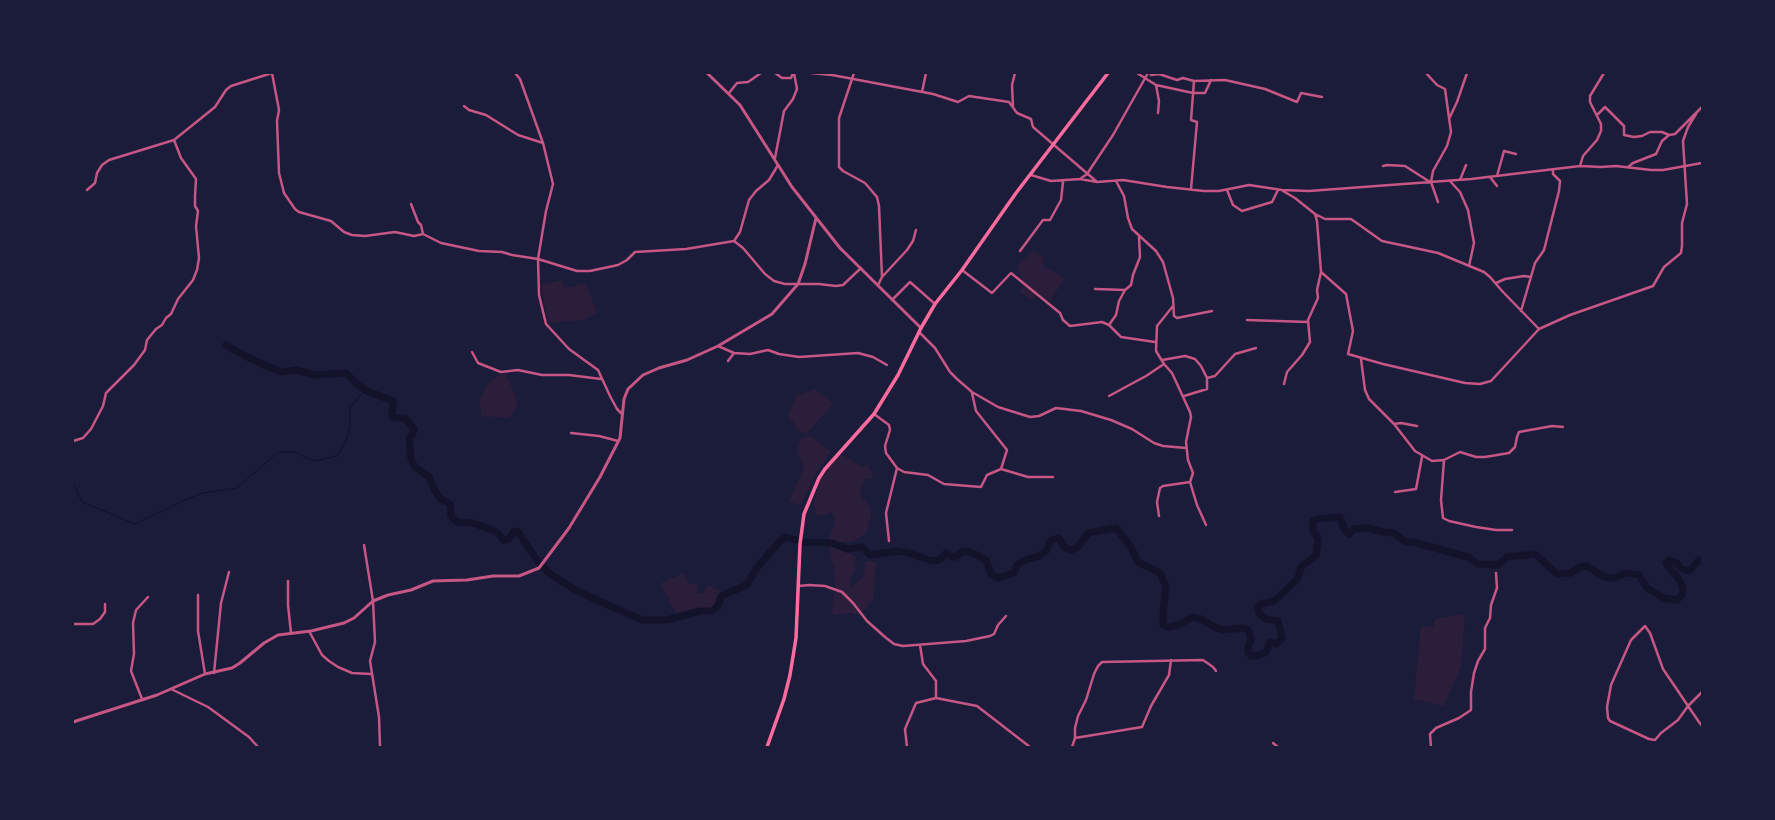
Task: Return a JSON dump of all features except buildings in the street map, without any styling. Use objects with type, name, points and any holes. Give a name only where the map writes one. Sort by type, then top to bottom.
[{"type":"main road","points":[[767,747],[784,699],[790,676],[796,638],[798,586],[804,514],[819,478],[825,469],[874,414],[898,374],[935,304],[962,270],[1016,193],[1108,73]]},
{"type":"street","points":[[87,190],[95,182],[97,173],[102,165],[109,160],[174,140],[215,108],[226,90],[232,86],[272,73],[279,110],[277,130],[279,173],[284,193],[295,209],[299,212],[331,221],[344,232],[352,235],[365,236],[395,232],[414,236],[423,234],[441,243],[458,247],[479,251],[502,252],[538,259],[577,271],[590,271],[618,265],[627,260],[635,252],[686,249],[734,241],[740,232],[749,200],[756,191],[769,180],[778,165]]},
{"type":"street","points":[[515,73],[520,79],[543,143],[553,184],[546,212],[538,259],[539,295],[546,324],[569,349],[596,368],[617,409],[622,414]]},
{"type":"street","points":[[707,73],[740,105],[792,187],[840,248],[921,328]]},
{"type":"street","points":[[729,93],[737,83],[748,82],[761,73]]},
{"type":"street","points":[[775,73],[782,78],[791,78],[794,73]]},
{"type":"street","points":[[774,158],[784,111],[793,100],[797,89],[794,73]]},
{"type":"street","points":[[811,73],[922,92],[958,102],[969,96],[1009,102],[1017,113],[1031,119],[1033,127],[1054,143],[1061,152],[1078,163],[1087,174],[1097,182]]},
{"type":"street","points":[[854,73],[839,118],[839,167],[872,189],[877,197],[879,206],[882,277]]},
{"type":"street","points":[[922,92],[926,73]]},
{"type":"street","points":[[1013,107],[1012,84],[1015,73]]},
{"type":"street","points":[[1137,73],[1156,85],[1193,93],[1205,93],[1211,80]]},
{"type":"street","points":[[1080,179],[1087,174],[1113,135],[1149,73],[1151,75],[1159,74],[1176,80],[1183,78],[1194,81],[1224,80],[1266,89],[1297,102],[1301,93],[1322,97]]},
{"type":"street","points":[[1426,73],[1437,85],[1445,89],[1451,132],[1447,146],[1433,171],[1431,182],[1438,202]]},
{"type":"street","points":[[1449,119],[1458,102],[1467,73]]},
{"type":"street","points":[[1580,166],[1583,156],[1597,140],[1601,131],[1601,124],[1590,102],[1590,96],[1604,73]]},
{"type":"street","points":[[1191,189],[1197,122],[1191,120],[1194,81]]},
{"type":"street","points":[[1156,85],[1159,101],[1158,113]]},
{"type":"street","points":[[464,106],[469,110],[486,115],[518,134],[543,143]]},
{"type":"street","points":[[1597,114],[1605,107],[1624,126],[1624,135],[1634,137],[1650,132],[1662,132],[1669,135]]},
{"type":"street","points":[[1321,272],[1346,294],[1353,331],[1348,354],[1361,359],[1465,383],[1480,384],[1490,381],[1539,329],[1570,315],[1653,286],[1660,271],[1677,257],[1682,250],[1682,222],[1687,204],[1683,141],[1688,127],[1702,107]]},
{"type":"street","points":[[1627,167],[1632,163],[1656,154],[1662,141],[1669,135],[1675,134],[1687,120],[1696,114]]},
{"type":"street","points":[[73,441],[83,438],[91,429],[103,406],[106,393],[134,365],[145,350],[148,340],[156,329],[162,325],[166,318],[171,314],[178,299],[193,280],[197,270],[199,258],[196,226],[198,211],[195,196],[196,179],[181,158],[174,140]]},
{"type":"street","points":[[1497,176],[1504,151],[1516,154]]},
{"type":"street","points":[[1031,175],[1051,181],[1063,182],[1080,179],[1097,182],[1123,180],[1191,189],[1219,191],[1249,185],[1278,190],[1309,191],[1450,181],[1580,166],[1627,167],[1652,170],[1702,163]]},
{"type":"street","points":[[1459,180],[1466,165]]},
{"type":"street","points":[[1383,166],[1405,166],[1431,182]]},
{"type":"street","points":[[1521,311],[1535,263],[1544,250],[1559,191],[1560,181],[1553,174],[1553,170]]},
{"type":"street","points":[[1490,177],[1497,186]]},
{"type":"street","points":[[1116,181],[1124,196],[1130,225],[1156,252],[1163,262],[1172,298],[1175,318],[1212,310]]},
{"type":"street","points":[[1450,181],[1460,192],[1468,210],[1474,243],[1469,266]]},
{"type":"street","points":[[1020,251],[1043,220],[1050,220],[1061,200],[1063,182]]},
{"type":"street","points":[[1227,190],[1233,205],[1242,211],[1272,202],[1278,190]]},
{"type":"street","points":[[1282,190],[1300,201],[1315,214],[1325,219],[1351,219],[1382,241],[1438,253],[1484,272],[1539,329]]},
{"type":"street","points":[[411,204],[418,222],[421,225],[423,234]]},
{"type":"street","points":[[1284,384],[1287,372],[1302,355],[1310,342],[1308,322],[1317,301],[1321,272],[1317,221],[1315,214]]},
{"type":"street","points":[[73,722],[171,689],[205,674],[232,668],[272,638],[344,623],[354,618],[373,600],[411,590],[433,581],[467,580],[493,576],[519,576],[539,568],[569,528],[600,477],[618,441],[622,430],[622,414],[625,394],[637,379],[659,368],[687,360],[718,346],[772,314],[798,284],[805,264],[816,218]]},
{"type":"street","points":[[878,285],[882,277],[907,250],[913,241],[916,230]]},
{"type":"street","points":[[1109,325],[1116,315],[1119,303],[1125,290],[1131,285],[1140,257],[1139,236]]},
{"type":"street","points":[[734,241],[743,248],[765,274],[774,281],[786,284],[844,285],[861,268]]},
{"type":"street","points":[[962,270],[992,293],[1011,273],[1060,313],[1063,320],[1070,326],[1097,322],[1109,325],[1121,337],[1155,342]]},
{"type":"street","points":[[1496,283],[1524,276],[1531,277]]},
{"type":"street","points":[[892,300],[910,282],[935,304]]},
{"type":"street","points":[[1095,289],[1107,288],[1125,290]]},
{"type":"street","points":[[1173,306],[1157,326],[1155,342],[1156,351],[1172,373],[1184,396],[1191,417],[1186,448],[1188,460],[1193,473],[1190,482],[1197,505],[1206,525]]},
{"type":"street","points":[[1247,320],[1308,322]]},
{"type":"street","points":[[919,332],[935,348],[950,372],[972,392],[998,407],[1014,413],[1036,416],[1056,408],[1082,411],[1111,420],[1132,429],[1154,443],[1163,446],[1186,448]]},
{"type":"street","points":[[718,346],[734,352],[750,354],[768,350],[779,354],[799,357],[858,353],[873,357],[887,365]]},
{"type":"street","points":[[1207,378],[1215,376],[1235,354],[1256,348]]},
{"type":"street","points":[[472,352],[478,363],[501,372],[518,370],[542,375],[569,375],[601,379]]},
{"type":"street","points":[[728,361],[734,352]]},
{"type":"street","points":[[1162,360],[1179,356],[1192,357],[1201,366],[1207,378],[1206,390],[1184,396]]},
{"type":"street","points":[[1361,359],[1366,394],[1376,407],[1394,424],[1412,448],[1422,457],[1432,461],[1444,460],[1460,452],[1481,457],[1509,454],[1516,447],[1517,436],[1520,432],[1552,426],[1563,427]]},
{"type":"street","points":[[1109,396],[1146,376],[1164,364]]},
{"type":"street","points":[[972,392],[976,411],[1007,450],[1001,469]]},
{"type":"street","points":[[874,414],[889,425],[890,430],[885,450],[897,468],[907,473],[928,475],[937,482],[944,484],[981,487],[987,475],[1001,469],[1028,477],[1052,477]]},
{"type":"street","points":[[1394,424],[1400,423],[1417,426]]},
{"type":"street","points":[[571,433],[599,436],[618,441]]},
{"type":"street","points":[[1395,492],[1416,489],[1422,457]]},
{"type":"street","points":[[1444,460],[1441,500],[1443,518],[1449,521],[1496,530],[1512,530]]},
{"type":"street","points":[[889,541],[886,513],[897,468]]},
{"type":"street","points":[[1159,516],[1157,502],[1160,488],[1163,486],[1190,482]]},
{"type":"street","points":[[364,545],[373,600],[375,642],[370,661],[379,717],[380,747]]},
{"type":"street","points":[[214,673],[221,603],[229,572]]},
{"type":"street","points":[[1430,747],[1430,734],[1436,728],[1459,718],[1471,710],[1471,692],[1474,673],[1478,661],[1485,649],[1485,628],[1490,618],[1491,606],[1497,588],[1496,573]]},
{"type":"street","points":[[288,581],[287,600],[291,633]]},
{"type":"street","points":[[798,586],[820,586],[842,592],[867,621],[889,642],[903,646],[966,641],[993,635],[998,625],[1006,616]]},
{"type":"street","points":[[198,595],[198,631],[205,674]]},
{"type":"street","points":[[142,699],[131,671],[134,654],[133,623],[136,610],[148,597]]},
{"type":"street","points":[[73,624],[92,624],[100,619],[105,612],[105,604]]},
{"type":"street","points":[[1702,692],[1688,706],[1678,720],[1654,740],[1616,724],[1608,718],[1607,707],[1611,685],[1631,640],[1645,626],[1650,633],[1663,669],[1688,706],[1702,726]]},
{"type":"street","points":[[309,631],[322,655],[329,661],[352,673],[371,674]]},
{"type":"street","points":[[920,644],[923,664],[936,681],[936,698]]},
{"type":"street","points":[[1075,738],[1142,727],[1151,706],[1170,675],[1171,660]]},
{"type":"street","points":[[1072,747],[1075,738],[1075,728],[1078,716],[1086,700],[1094,674],[1102,662],[1203,660],[1216,671]]},
{"type":"street","points":[[171,689],[213,711],[249,737],[258,747]]},
{"type":"street","points":[[907,747],[905,729],[916,703],[936,698],[978,706],[1030,747]]},
{"type":"street","points":[[1273,743],[1278,747]]},
{"type":"shaded area","points":[[1034,251],[1043,257],[1044,267],[1065,278],[1050,301],[1038,294],[1032,300],[1020,292],[1024,286],[1017,265]]},
{"type":"shaded area","points":[[562,280],[565,288],[586,283],[597,313],[583,320],[548,323],[541,285]]},
{"type":"shaded area","points":[[500,374],[506,374],[516,397],[517,408],[509,418],[482,416],[479,401],[487,385]]},
{"type":"shaded area","points":[[815,389],[834,403],[806,434],[799,431],[788,415],[797,395]]},
{"type":"shaded area","points":[[811,436],[831,452],[817,471],[801,505],[789,502],[804,467],[797,451],[800,439]]},
{"type":"shaded area","points":[[843,455],[862,467],[868,464],[874,478],[864,480],[860,495],[870,507],[871,515],[866,534],[852,542],[842,542],[839,548],[856,557],[855,570],[849,581],[851,587],[864,576],[865,562],[876,562],[874,598],[858,615],[850,613],[833,615],[832,608],[835,593],[834,566],[831,558],[830,535],[834,527],[835,518],[832,512],[821,516],[816,515],[814,503],[819,481],[838,457]]},
{"type":"shaded area","points":[[684,573],[689,584],[697,584],[697,593],[703,593],[707,585],[723,592],[716,604],[710,608],[699,609],[677,616],[661,583]]},
{"type":"shaded area","points":[[1465,614],[1461,666],[1444,706],[1414,699],[1421,626],[1433,627],[1435,619]]},
{"type":"waterway","points":[[226,345],[247,357],[281,372],[296,370],[315,375],[346,373],[358,385],[367,391],[393,401],[392,416],[396,418],[405,418],[414,429],[409,438],[411,459],[415,467],[429,477],[435,491],[441,499],[450,504],[451,516],[457,522],[472,523],[487,528],[498,533],[503,540],[509,539],[514,531],[518,532],[541,566],[552,575],[577,591],[642,620],[667,620],[700,611],[712,611],[718,606],[721,596],[747,585],[756,569],[779,542],[786,537],[803,542],[832,543],[847,549],[862,547],[870,555],[897,551],[909,553],[932,561],[940,560],[946,553],[952,557],[956,557],[961,552],[968,551],[986,560],[991,574],[998,578],[1014,573],[1017,565],[1022,561],[1039,556],[1047,550],[1049,542],[1052,540],[1059,538],[1064,547],[1071,550],[1078,547],[1088,533],[1116,528],[1131,547],[1138,562],[1160,573],[1166,587],[1163,625],[1169,627],[1178,625],[1193,617],[1201,619],[1216,628],[1224,630],[1244,628],[1249,631],[1251,640],[1248,647],[1248,652],[1251,656],[1266,652],[1270,642],[1276,644],[1282,639],[1278,621],[1266,619],[1259,613],[1258,607],[1261,604],[1274,601],[1298,578],[1301,567],[1316,555],[1318,539],[1313,530],[1313,521],[1317,519],[1340,517],[1344,529],[1349,534],[1354,529],[1368,528],[1394,533],[1404,541],[1417,543],[1468,557],[1478,564],[1498,565],[1507,557],[1535,554],[1557,574],[1571,573],[1580,567],[1587,566],[1604,577],[1614,578],[1626,573],[1639,575],[1647,588],[1664,598],[1677,600],[1682,595],[1683,588],[1680,581],[1666,563],[1669,560],[1676,562],[1682,569],[1689,571],[1699,560],[1702,562]]},
{"type":"waterway","points":[[73,483],[82,502],[135,524],[202,493],[237,488],[278,452],[294,452],[314,461],[337,456],[346,441],[350,427],[350,408],[362,393],[367,391]]}]
